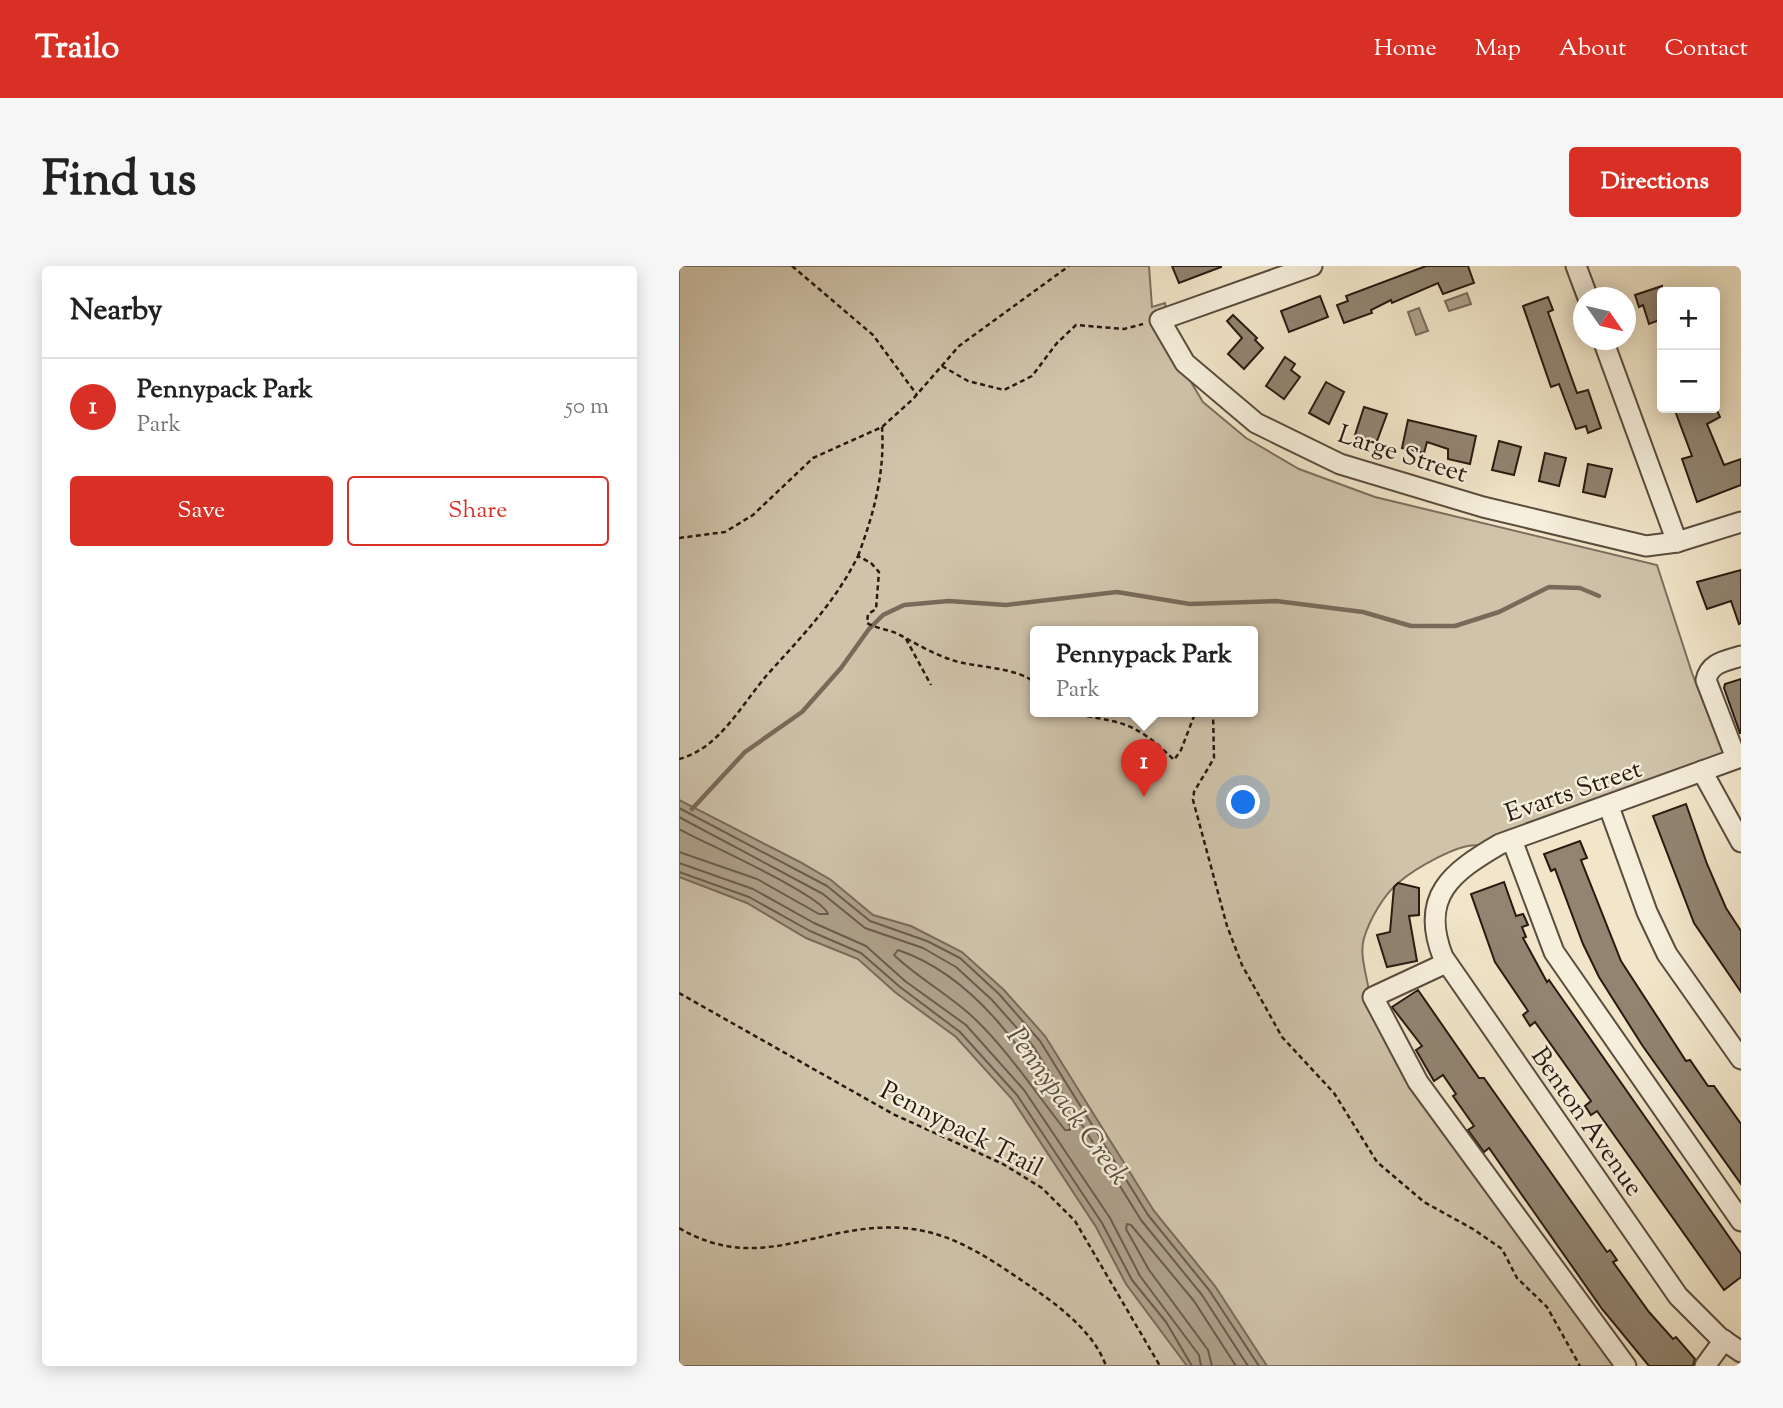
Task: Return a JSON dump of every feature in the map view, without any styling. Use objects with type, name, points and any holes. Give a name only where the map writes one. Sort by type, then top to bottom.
[{"type":"street","points":[[1160,320],[1312,266]]},
{"type":"street","points":[[1576,266],[1584,287]]},
{"type":"street","name":"Large Street","points":[[1160,320],[1185,363],[1257,424],[1340,464],[1483,507],[1646,546],[1677,542],[1741,522]]},
{"type":"street","points":[[1607,350],[1677,542]]},
{"type":"street","points":[[1739,758],[1706,680],[1707,671],[1715,664],[1741,656]]},
{"type":"street","name":"Evarts Street","points":[[1440,898],[1457,871],[1512,840],[1739,758]]},
{"type":"street","points":[[1703,771],[1741,842]]},
{"type":"street","points":[[1609,807],[1647,912],[1667,954],[1741,1059]]},
{"type":"street","points":[[1512,840],[1554,952],[1741,1221]]},
{"type":"street","name":"Benton Avenue","points":[[1440,898],[1435,938],[1446,963],[1678,1296],[1724,1340],[1741,1352]]},
{"type":"street","points":[[1446,963],[1373,997],[1418,1083],[1626,1366]]},
{"type":"street","points":[[1705,1366],[1724,1340]]},
{"type":"path","points":[[793,266],[873,335],[917,394]]},
{"type":"path","points":[[679,538],[725,532],[753,515],[813,458],[882,427],[917,394],[959,346],[1069,266]]},
{"type":"path","points":[[942,366],[968,380],[1004,390],[1032,376],[1057,342],[1076,324],[1124,329],[1160,320]]},
{"type":"path","points":[[679,759],[698,751],[724,729],[831,604],[858,556],[880,490],[884,457],[882,427]]},
{"type":"path","points":[[858,556],[871,563],[879,572],[876,609],[868,614],[867,624],[944,658],[978,668],[1006,670],[1030,681]]},
{"type":"path","points":[[906,639],[931,685]]},
{"type":"path","points":[[1097,717],[1121,721],[1147,736],[1174,760],[1181,750],[1194,717]]},
{"type":"path","points":[[1213,717],[1214,758],[1194,792],[1193,800],[1227,926],[1242,965],[1267,1013],[1289,1047],[1319,1074],[1334,1093],[1377,1162],[1424,1202],[1473,1228],[1502,1249],[1517,1278],[1547,1307],[1580,1366]]},
{"type":"path","name":"Pennypack Trail","points":[[679,993],[902,1118],[1003,1164],[1042,1188],[1075,1221],[1160,1366]]},
{"type":"path","points":[[679,1228],[714,1245],[736,1249],[779,1248],[814,1238],[876,1228],[903,1228],[950,1237],[981,1253],[1056,1303],[1101,1352],[1106,1366]]},
{"type":"shaded area","points":[[679,266],[1149,266],[1152,307],[1165,303],[1166,309],[1152,317],[1203,402],[1246,438],[1299,469],[1375,497],[1657,565],[1692,673],[1724,755],[1481,846],[1462,847],[1438,857],[1405,877],[1387,894],[1370,923],[1363,945],[1369,992],[1617,1366],[679,1366]]},
{"type":"water","points":[[1467,293],[1471,304],[1449,311],[1445,301]]},
{"type":"water","points":[[1419,308],[1428,331],[1416,335],[1408,312]]},
{"type":"water","name":"Pennypack Creek","points":[[679,800],[831,880],[873,915],[911,926],[962,952],[1004,990],[1045,1036],[1154,1211],[1215,1286],[1267,1366],[1187,1366],[1126,1284],[1096,1227],[1012,1099],[956,1037],[896,993],[858,959],[806,938],[747,903],[679,877]]},
{"type":"building","points":[[1172,266],[1221,266],[1221,267],[1179,283]]},
{"type":"building","points":[[1426,266],[1468,266],[1474,283],[1443,294],[1438,283],[1392,303],[1391,300],[1371,310],[1372,313],[1344,323],[1337,305],[1348,301],[1346,296]]},
{"type":"building","points":[[1657,288],[1657,321],[1649,324],[1643,305],[1639,307],[1636,295]]},
{"type":"building","points":[[1320,296],[1328,317],[1289,332],[1281,311]]},
{"type":"building","points":[[1548,297],[1553,310],[1548,312],[1577,393],[1588,390],[1601,428],[1588,433],[1586,426],[1576,429],[1559,384],[1551,387],[1523,306]]},
{"type":"building","points":[[1233,315],[1257,338],[1255,340],[1263,348],[1244,369],[1228,354],[1242,338],[1227,321]]},
{"type":"building","points":[[1285,357],[1295,364],[1291,370],[1300,377],[1284,399],[1266,386]]},
{"type":"building","points":[[1326,382],[1344,392],[1329,424],[1309,413]]},
{"type":"building","points":[[1364,407],[1387,414],[1377,441],[1355,435]]},
{"type":"building","points":[[1676,413],[1718,413],[1720,417],[1707,424],[1724,465],[1741,459],[1741,485],[1697,502],[1682,459],[1692,456]]},
{"type":"building","points":[[1408,420],[1476,436],[1470,464],[1448,459],[1448,449],[1427,442],[1424,453],[1402,448]]},
{"type":"building","points":[[1499,441],[1521,447],[1514,475],[1492,470]]},
{"type":"building","points":[[1545,453],[1566,458],[1559,486],[1539,481]]},
{"type":"building","points":[[1588,464],[1612,469],[1605,497],[1583,492]]},
{"type":"building","points":[[1741,570],[1739,624],[1731,601],[1707,609],[1697,582]]},
{"type":"building","points":[[1741,679],[1740,733],[1724,688],[1725,684]]},
{"type":"building","points":[[1686,804],[1726,908],[1741,931],[1741,992],[1694,923],[1653,816]]},
{"type":"building","points":[[1580,841],[1587,858],[1581,860],[1621,961],[1686,1061],[1690,1060],[1708,1086],[1714,1086],[1741,1124],[1741,1184],[1642,1045],[1599,977],[1583,944],[1555,869],[1551,871],[1544,854]]},
{"type":"building","points":[[1504,882],[1516,916],[1523,914],[1525,918],[1528,925],[1522,927],[1526,937],[1523,938],[1547,982],[1549,980],[1741,1254],[1741,1277],[1724,1290],[1597,1111],[1591,1115],[1585,1106],[1591,1101],[1535,1022],[1530,1026],[1523,1015],[1528,1011],[1495,962],[1471,894]]},
{"type":"building","points":[[1398,883],[1419,888],[1419,915],[1409,916],[1417,961],[1387,967],[1377,935],[1390,932],[1394,887]]},
{"type":"building","points":[[1418,990],[1607,1252],[1610,1250],[1617,1260],[1613,1262],[1649,1312],[1695,1359],[1693,1366],[1649,1366],[1602,1309],[1489,1148],[1484,1152],[1468,1130],[1474,1126],[1453,1096],[1456,1094],[1443,1075],[1434,1081],[1416,1050],[1422,1046],[1392,1007]]},
{"type":"waterway","points":[[692,809],[745,752],[802,712],[883,615],[904,605],[949,601],[1006,605],[1117,592],[1190,604],[1276,601],[1363,612],[1411,626],[1455,626],[1499,612],[1549,587],[1580,588],[1599,596]]},
{"type":"place","name":"Pennypack Park","points":[[1144,797]]}]
